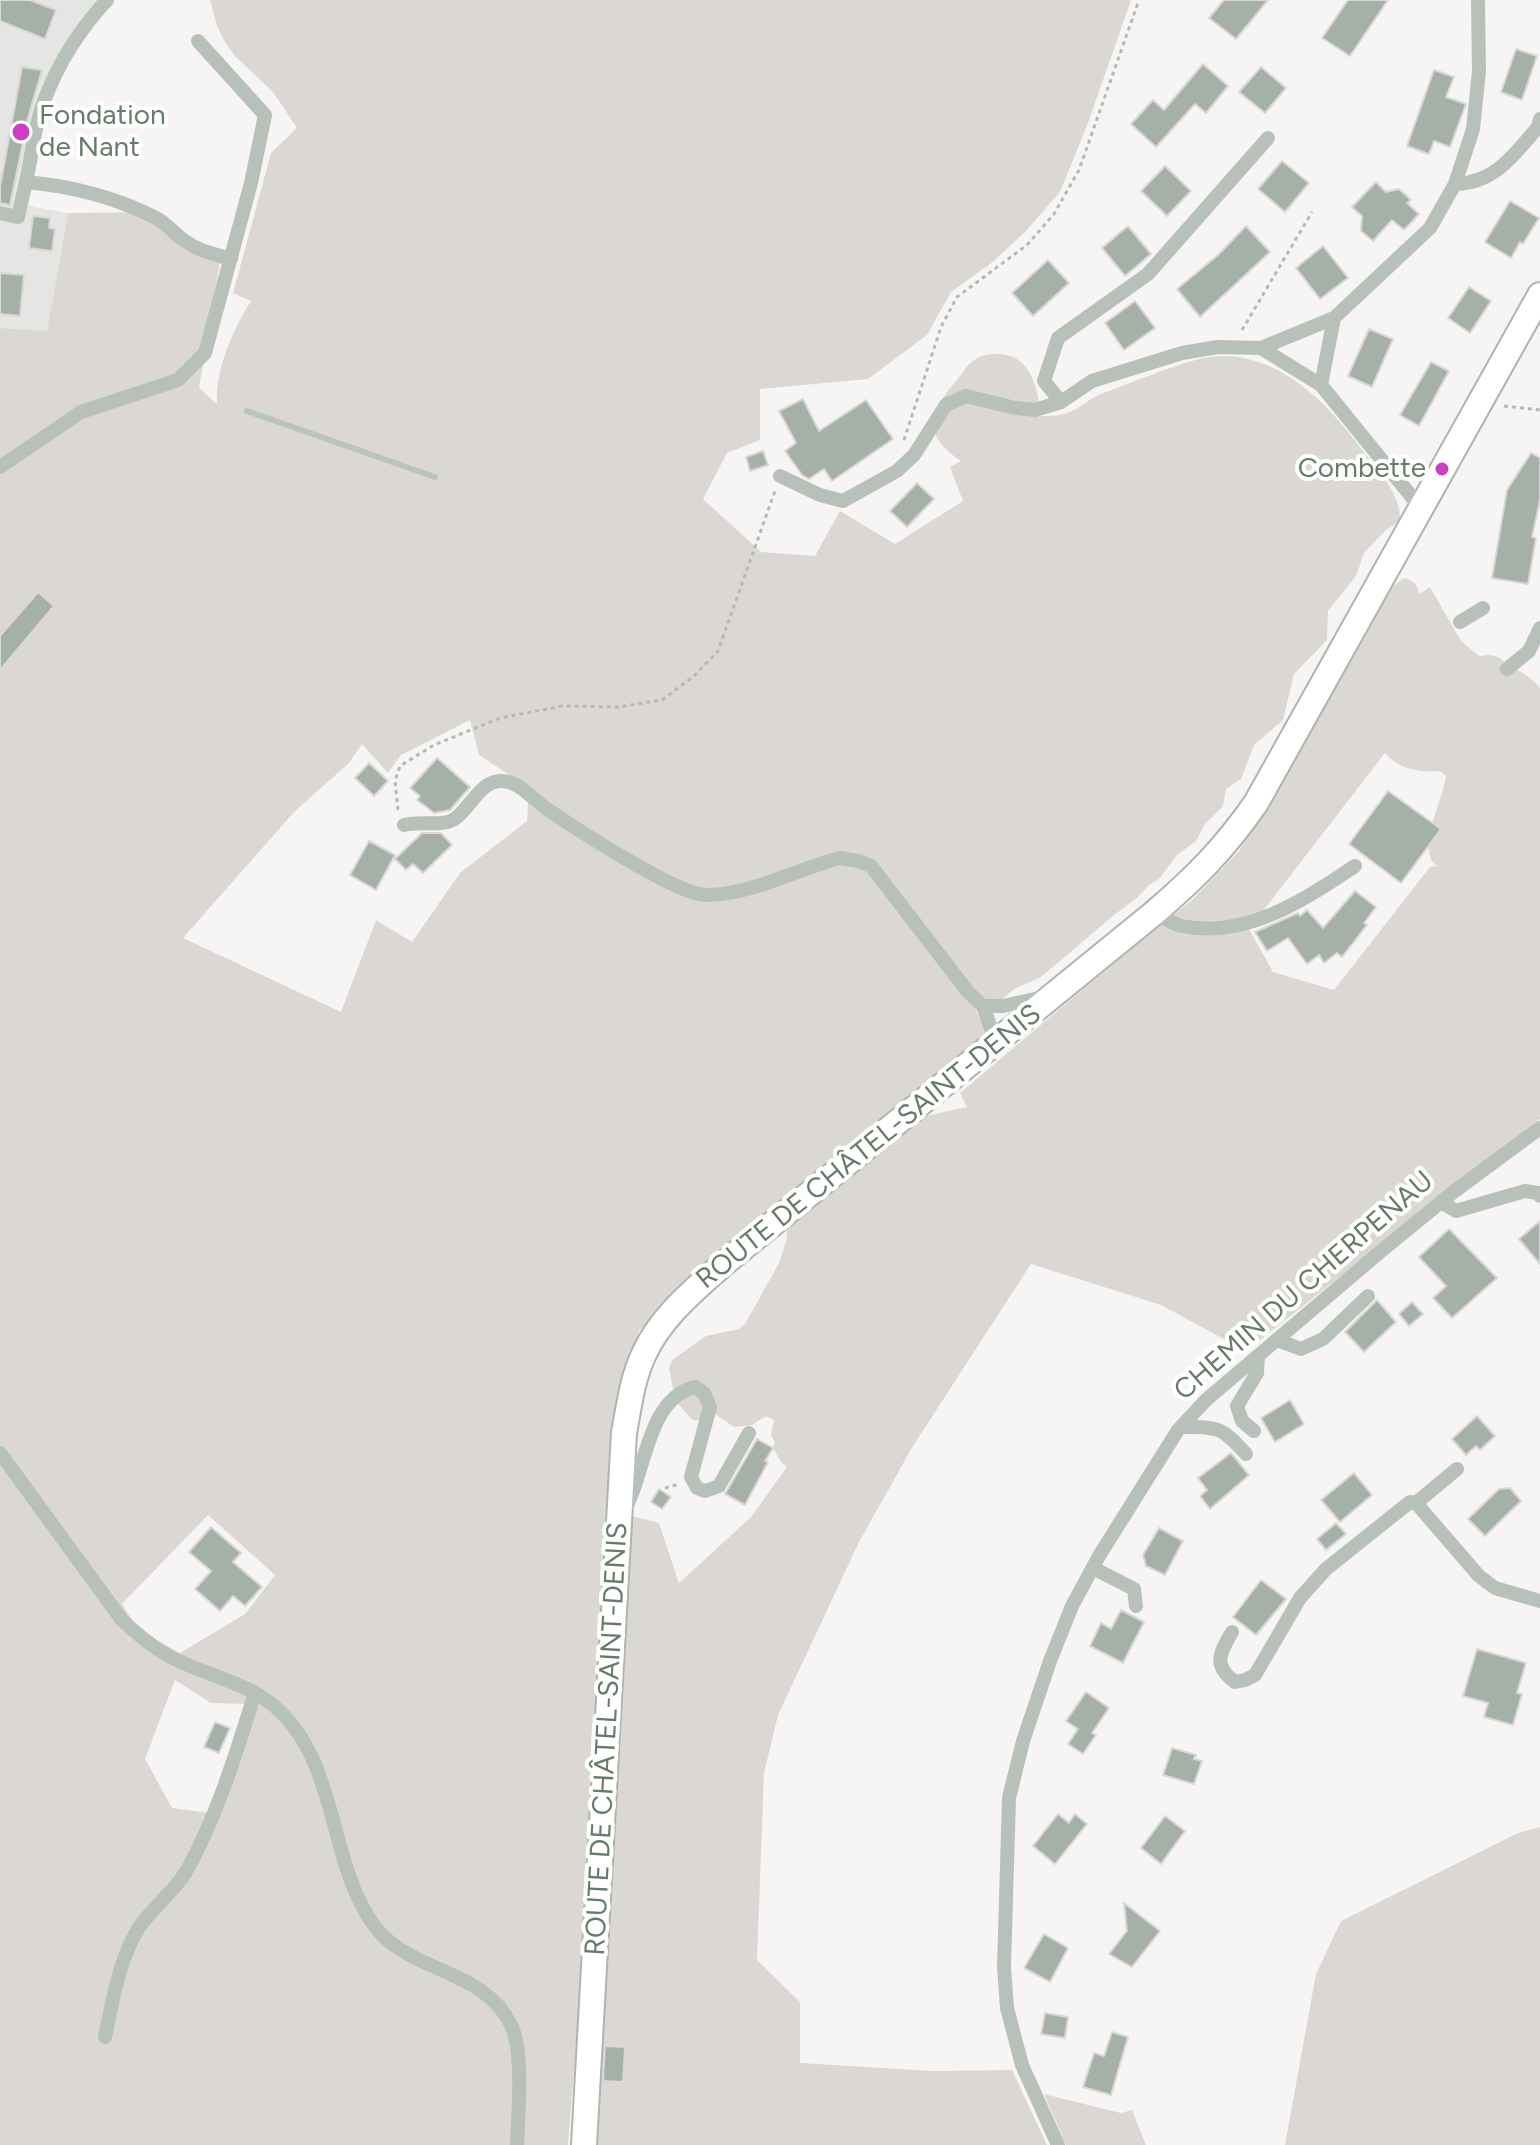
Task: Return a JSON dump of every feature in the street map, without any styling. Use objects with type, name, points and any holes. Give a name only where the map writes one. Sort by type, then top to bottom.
[{"type":"main road","name":"ROUTE DE CHÂTEL-SAINT-DENIS","points":[[584,2145],[624,1433],[631,1392],[644,1354],[662,1325],[722,1265],[1154,913],[1214,859],[1256,803],[1540,295]]},
{"type":"street","points":[[0,213],[18,217],[43,103],[62,62],[90,19],[107,0]]},
{"type":"street","points":[[780,476],[820,495],[843,501],[897,471],[914,455],[946,405],[966,396],[1035,410],[1061,402],[1092,381],[1182,353],[1218,347],[1261,348],[1334,318],[1430,228],[1455,184],[1473,129],[1479,71],[1478,0]]},
{"type":"street","points":[[0,467],[81,412],[178,380],[205,353],[251,183],[265,115],[198,41]]},
{"type":"street","points":[[1455,184],[1470,184],[1504,167],[1538,127],[1540,119]]},
{"type":"street","points":[[1061,402],[1044,381],[1058,338],[1148,274],[1268,138]]},
{"type":"street","points":[[26,182],[85,192],[130,205],[161,220],[186,242],[231,259]]},
{"type":"street","points":[[1321,385],[1334,318]]},
{"type":"street","points":[[1261,348],[1321,385],[1420,507]]},
{"type":"street","points":[[1460,622],[1483,608]]},
{"type":"street","points":[[1507,669],[1529,651],[1540,628]]},
{"type":"street","points":[[404,825],[418,821],[444,824],[470,805],[491,782],[514,782],[544,807],[596,839],[670,883],[703,895],[734,892],[840,858],[858,861],[871,866],[968,992],[983,1006],[996,1042]]},
{"type":"street","points":[[1154,913],[1179,925],[1209,929],[1241,925],[1276,914],[1355,866]]},
{"type":"street","points":[[983,1006],[1003,1006],[1053,996]]},
{"type":"street","name":"CHEMIN DU CHERPENAU","points":[[1058,2145],[1022,2065],[1007,2008],[1004,1967],[1009,1798],[1023,1741],[1072,1606],[1181,1427],[1206,1400],[1441,1202],[1540,1128]]},
{"type":"street","points":[[1441,1202],[1456,1211],[1525,1191],[1540,1196]]},
{"type":"street","points":[[1277,1340],[1301,1349],[1323,1339],[1368,1296]]},
{"type":"street","points":[[1254,1431],[1242,1421],[1237,1406],[1257,1373],[1258,1356]]},
{"type":"street","points":[[619,1518],[634,1491],[654,1428],[669,1402],[683,1390],[695,1387],[704,1393],[710,1407],[691,1477],[697,1488],[705,1491],[719,1486],[749,1433]]},
{"type":"street","points":[[1181,1427],[1226,1431],[1246,1454]]},
{"type":"street","points":[[0,1453],[122,1620],[136,1634],[177,1661],[255,1693],[273,1705],[305,1744],[320,1776],[352,1879],[371,1921],[386,1941],[477,1986],[509,2020],[518,2046],[517,2145]]},
{"type":"street","points":[[1416,1503],[1457,1469]]},
{"type":"street","points":[[1232,1632],[1221,1650],[1220,1664],[1224,1674],[1235,1682],[1255,1675],[1300,1598],[1326,1569],[1410,1502],[1416,1503],[1479,1576],[1495,1588],[1540,1601]]},
{"type":"street","points":[[1093,1568],[1134,1589],[1136,1606]]},
{"type":"street","points":[[105,2037],[120,1971],[140,1927],[186,1872],[208,1827],[228,1780],[255,1693]]},
{"type":"path","points":[[897,471],[911,413],[941,327],[957,297],[1027,245],[1054,214],[1079,170],[1139,0]]},
{"type":"path","points":[[1232,347],[1312,212]]},
{"type":"path","points":[[1502,405],[1540,410]]},
{"type":"path","points":[[404,825],[397,805],[395,781],[400,766],[434,745],[500,718],[562,706],[618,707],[662,700],[694,676],[718,651],[780,476]]},
{"type":"shaded area","name":"Fondation de Nant","points":[[0,0],[102,0],[59,60],[24,205],[68,213],[47,331],[0,328]]},
{"type":"shaded area","points":[[210,0],[1131,0],[1060,192],[994,261],[951,292],[927,335],[868,379],[760,389],[760,440],[727,453],[703,499],[761,552],[815,556],[840,511],[895,544],[963,501],[950,467],[961,461],[940,442],[933,423],[939,403],[979,357],[1000,354],[1017,359],[1032,377],[1039,401],[1027,416],[1055,416],[1150,375],[1199,359],[1223,356],[1245,358],[1267,365],[1306,389],[1339,421],[1376,467],[1396,499],[1399,510],[1400,521],[1385,531],[1364,553],[1356,576],[1328,611],[1327,640],[1294,674],[1283,720],[1254,745],[1241,779],[1226,789],[1223,806],[1205,824],[1196,841],[1177,855],[1159,879],[1041,977],[1014,989],[998,1003],[974,1006],[988,1034],[689,1279],[639,1331],[612,1425],[585,1935],[568,2145],[0,2145],[0,328],[47,331],[68,213],[158,212],[220,261],[199,388],[217,404],[219,377],[226,350],[251,301],[233,293],[271,153],[297,128],[273,92],[235,56],[217,26]],"holes":[[[470,720],[479,755],[529,788],[527,821],[460,873],[412,942],[376,920],[341,1012],[183,938],[295,811],[349,763],[362,744],[388,773],[401,755]],[[208,1515],[275,1575],[245,1614],[180,1653],[139,1630],[122,1604]],[[175,1680],[211,1703],[245,1704],[217,1814],[172,1808],[145,1759]]]},
{"type":"shaded area","points":[[1404,578],[1414,583],[1419,594],[1430,587],[1461,641],[1479,656],[1499,658],[1528,676],[1540,688],[1540,1119],[1246,1351],[1161,1305],[1031,1264],[913,1446],[859,1542],[778,1715],[764,1773],[757,1960],[800,2002],[800,2063],[931,2071],[1012,2070],[1047,2145],[594,2145],[603,1956],[621,1741],[632,1516],[659,1523],[679,1583],[751,1517],[787,1467],[773,1448],[775,1442],[771,1435],[774,1420],[766,1416],[752,1425],[734,1427],[713,1413],[699,1421],[691,1419],[675,1400],[669,1368],[672,1360],[706,1336],[739,1329],[745,1324],[779,1263],[787,1238],[786,1222],[917,1121],[967,1107],[960,1093],[1190,902],[1239,851],[1371,626],[1374,601]],"holes":[[[1385,753],[1410,769],[1440,771],[1446,776],[1430,836],[1431,858],[1437,866],[1430,867],[1334,990],[1273,972],[1249,929]]]},
{"type":"shaded area","points":[[1540,1827],[1540,2145],[1285,2145],[1316,1974],[1341,1921],[1518,1833]]},
{"type":"shaded area","points":[[1044,2094],[1121,2113],[1132,2110],[1146,2145],[1066,2145]]},
{"type":"building","points":[[0,0],[30,0],[56,10],[45,39],[0,21]]},
{"type":"building","points":[[1224,0],[1268,0],[1236,39],[1209,18]]},
{"type":"building","points":[[1348,0],[1388,0],[1350,56],[1322,38]]},
{"type":"building","points":[[1516,49],[1537,56],[1522,100],[1501,92]]},
{"type":"building","points":[[1203,64],[1228,86],[1206,113],[1195,104],[1156,147],[1131,124],[1153,100],[1164,110]]},
{"type":"building","points":[[22,67],[42,70],[28,118],[10,205],[0,203],[0,187]]},
{"type":"building","points":[[1261,67],[1286,88],[1265,113],[1239,92]]},
{"type":"building","points":[[1434,70],[1454,77],[1446,97],[1466,104],[1450,147],[1434,141],[1429,154],[1407,146]]},
{"type":"building","points":[[1282,161],[1309,183],[1285,212],[1258,189]]},
{"type":"building","points":[[1165,166],[1191,191],[1167,216],[1141,191]]},
{"type":"building","points":[[1376,182],[1386,192],[1399,189],[1411,200],[1407,203],[1419,214],[1404,230],[1392,220],[1373,241],[1361,231],[1362,216],[1352,207]]},
{"type":"building","points":[[1510,201],[1539,218],[1511,258],[1485,242]]},
{"type":"building","points":[[33,216],[50,218],[49,228],[55,229],[52,251],[29,248]]},
{"type":"building","points":[[1128,226],[1151,254],[1125,276],[1102,248]]},
{"type":"building","points":[[1246,226],[1270,252],[1200,317],[1177,289],[1218,255]]},
{"type":"building","points":[[1323,246],[1348,278],[1320,299],[1296,268]]},
{"type":"building","points":[[1048,260],[1069,283],[1033,316],[1012,293]]},
{"type":"building","points":[[0,273],[24,275],[20,316],[0,314]]},
{"type":"building","points":[[1469,287],[1491,301],[1470,333],[1448,318]]},
{"type":"building","points":[[1135,301],[1155,328],[1124,350],[1105,323]]},
{"type":"building","points":[[1369,329],[1393,339],[1372,387],[1348,376]]},
{"type":"building","points":[[1431,362],[1449,371],[1419,426],[1400,415]]},
{"type":"building","points":[[803,399],[819,431],[866,400],[893,439],[832,481],[824,469],[809,479],[802,475],[785,451],[796,443],[779,411]]},
{"type":"building","points":[[763,451],[768,465],[750,471],[746,457]]},
{"type":"building","points":[[1531,453],[1540,458],[1540,500],[1532,537],[1536,538],[1528,584],[1492,578],[1507,490]]},
{"type":"building","points":[[917,483],[934,499],[907,527],[890,511]]},
{"type":"building","points":[[38,592],[54,606],[0,670],[0,636]]},
{"type":"building","points":[[437,758],[470,787],[450,810],[434,813],[417,800],[420,796],[410,788]]},
{"type":"building","points":[[369,763],[388,781],[374,796],[355,778]]},
{"type":"building","points":[[1388,791],[1441,829],[1401,883],[1349,844]]},
{"type":"building","points":[[422,833],[441,833],[452,845],[423,873],[413,864],[406,870],[395,859]]},
{"type":"building","points":[[369,841],[395,855],[376,890],[350,875]]},
{"type":"building","points":[[1355,891],[1376,907],[1364,923],[1367,925],[1342,957],[1337,953],[1324,963],[1319,955],[1307,964],[1288,938],[1267,951],[1255,932],[1298,913],[1300,916],[1307,910],[1323,928]]},
{"type":"building","points":[[1540,1221],[1540,1264],[1519,1239]]},
{"type":"building","points":[[1449,1229],[1497,1278],[1452,1318],[1433,1298],[1446,1286],[1419,1257]]},
{"type":"building","points":[[1377,1300],[1396,1322],[1364,1352],[1345,1332]]},
{"type":"building","points":[[1412,1302],[1423,1314],[1409,1326],[1399,1314]]},
{"type":"building","points":[[1290,1400],[1304,1424],[1275,1442],[1261,1418]]},
{"type":"building","points":[[1477,1416],[1495,1436],[1480,1450],[1476,1446],[1466,1455],[1452,1439]]},
{"type":"building","points":[[757,1439],[773,1448],[745,1505],[725,1494]]},
{"type":"building","points":[[1231,1453],[1249,1475],[1210,1509],[1200,1496],[1207,1490],[1198,1478]]},
{"type":"building","points":[[1354,1473],[1372,1495],[1340,1522],[1321,1500]]},
{"type":"building","points":[[1510,1488],[1521,1501],[1485,1536],[1468,1519],[1499,1489]]},
{"type":"building","points":[[659,1489],[671,1497],[662,1509],[651,1502]]},
{"type":"building","points":[[1336,1523],[1346,1534],[1326,1550],[1317,1539]]},
{"type":"building","points":[[211,1527],[241,1553],[233,1562],[262,1587],[245,1606],[233,1596],[220,1611],[195,1589],[211,1571],[189,1552]]},
{"type":"building","points":[[1159,1528],[1183,1541],[1165,1575],[1146,1566],[1143,1555]]},
{"type":"building","points":[[1261,1580],[1286,1599],[1256,1635],[1233,1617]]},
{"type":"building","points":[[1121,1610],[1144,1622],[1123,1663],[1090,1646],[1101,1623],[1111,1629]]},
{"type":"building","points":[[1477,1649],[1526,1663],[1517,1693],[1522,1694],[1513,1725],[1484,1717],[1488,1703],[1463,1696]]},
{"type":"building","points":[[1086,1692],[1109,1708],[1092,1733],[1096,1735],[1083,1754],[1068,1744],[1078,1729],[1066,1721]]},
{"type":"building","points":[[215,1722],[230,1728],[219,1753],[204,1747]]},
{"type":"building","points":[[1172,1748],[1196,1755],[1194,1759],[1202,1761],[1194,1784],[1163,1775]]},
{"type":"building","points":[[1058,1814],[1069,1823],[1075,1814],[1087,1824],[1055,1864],[1033,1846]]},
{"type":"building","points":[[1165,1816],[1185,1831],[1161,1864],[1141,1848]]},
{"type":"building","points":[[1124,1903],[1160,1931],[1132,1967],[1109,1954],[1127,1931]]},
{"type":"building","points":[[1044,1934],[1068,1948],[1050,1982],[1024,1968]]},
{"type":"building","points":[[1045,2013],[1068,2017],[1065,2038],[1041,2034]]},
{"type":"building","points":[[1112,2032],[1128,2037],[1111,2095],[1083,2087],[1094,2053],[1104,2056]]},
{"type":"building","points":[[605,2046],[625,2047],[623,2082],[603,2081]]},
{"type":"waterway","points":[[247,411],[435,477]]},
{"type":"place","name":"Fondation de Nant","points":[[21,132]]},
{"type":"place","name":"Combette","points":[[1442,469]]}]
